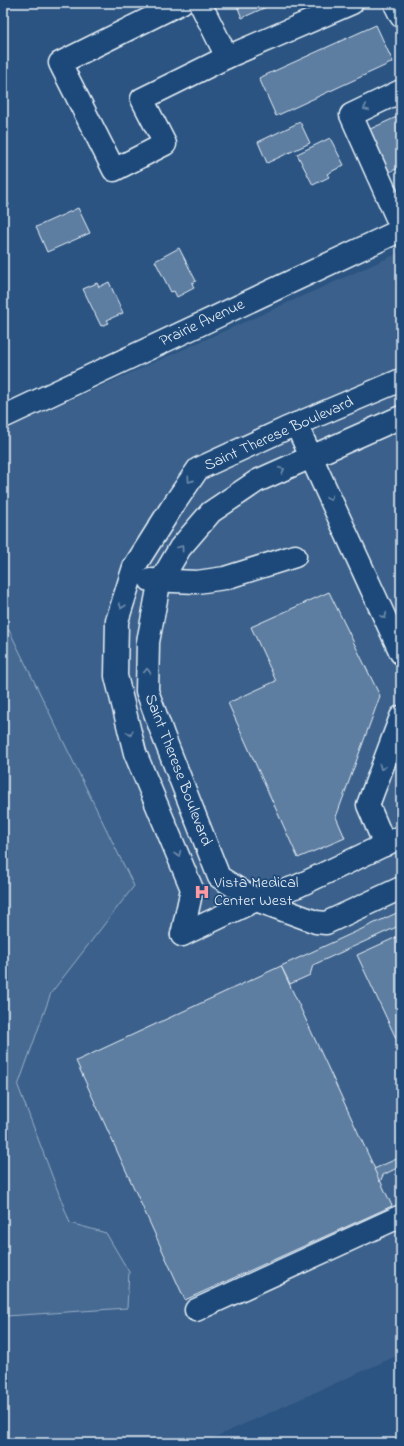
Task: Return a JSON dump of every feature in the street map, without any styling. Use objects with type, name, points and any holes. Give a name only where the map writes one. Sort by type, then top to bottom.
[{"type":"street","points":[[180,3],[60,63],[114,170],[165,144],[142,99],[227,57],[352,3]]},
{"type":"street","points":[[200,3],[227,57]]},
{"type":"street","points":[[401,4],[396,6],[401,16]]},
{"type":"street","points":[[401,91],[351,115],[401,229]]},
{"type":"street","name":"Prairie Avenue","points":[[3,417],[401,229]]},
{"type":"street","name":"Saint Therese Boulevard","points":[[256,900],[182,934],[192,889],[136,753],[116,676],[117,621],[134,567],[198,469],[296,424],[401,380]]},
{"type":"street","name":"Saint Therese Boulevard","points":[[401,417],[257,481],[211,512],[180,548],[159,584],[148,642],[147,691],[219,876],[256,900],[316,922],[326,923],[401,888]]},
{"type":"street","points":[[296,424],[401,653]]},
{"type":"street","points":[[130,580],[198,582],[225,578],[295,556]]},
{"type":"street","points":[[256,900],[298,886],[393,841],[368,805],[401,717]]},
{"type":"street","points":[[196,1310],[401,1216]]},
{"type":"shaded area","name":"Vista Medical Center West","points":[[401,252],[401,1354],[202,1443],[3,1443],[3,430]]},
{"type":"shaded area","points":[[9,630],[134,886],[51,993],[18,1086],[70,1223],[106,1233],[129,1272],[127,1308],[6,1316],[3,1310],[3,632]]},
{"type":"building","points":[[236,3],[275,3],[242,18]]},
{"type":"building","points":[[376,25],[393,62],[276,116],[259,78]]},
{"type":"building","points":[[401,115],[401,167],[387,173],[368,130]]},
{"type":"building","points":[[300,122],[310,143],[267,163],[258,142]]},
{"type":"building","points":[[330,138],[344,165],[327,174],[329,177],[313,185],[297,154]]},
{"type":"building","points":[[3,193],[9,205],[3,208]]},
{"type":"building","points":[[78,208],[90,233],[47,252],[36,227]]},
{"type":"building","points":[[179,248],[196,281],[192,283],[194,288],[177,297],[174,291],[171,292],[155,261]]},
{"type":"building","points":[[109,282],[123,313],[107,320],[109,323],[101,326],[83,289],[97,283],[99,287]]},
{"type":"building","points":[[329,592],[380,696],[336,817],[345,838],[298,858],[228,703],[276,681],[251,627]]},
{"type":"building","points":[[401,911],[401,925],[313,965],[310,975],[290,984],[281,966]]},
{"type":"building","points":[[401,935],[401,1049],[357,955]]},
{"type":"building","points":[[281,966],[392,1206],[185,1300],[76,1061]]},
{"type":"building","points":[[401,1157],[401,1166],[383,1175],[380,1182],[374,1169]]},
{"type":"place","name":"Vista Medical Center West","points":[[202,892]]}]
